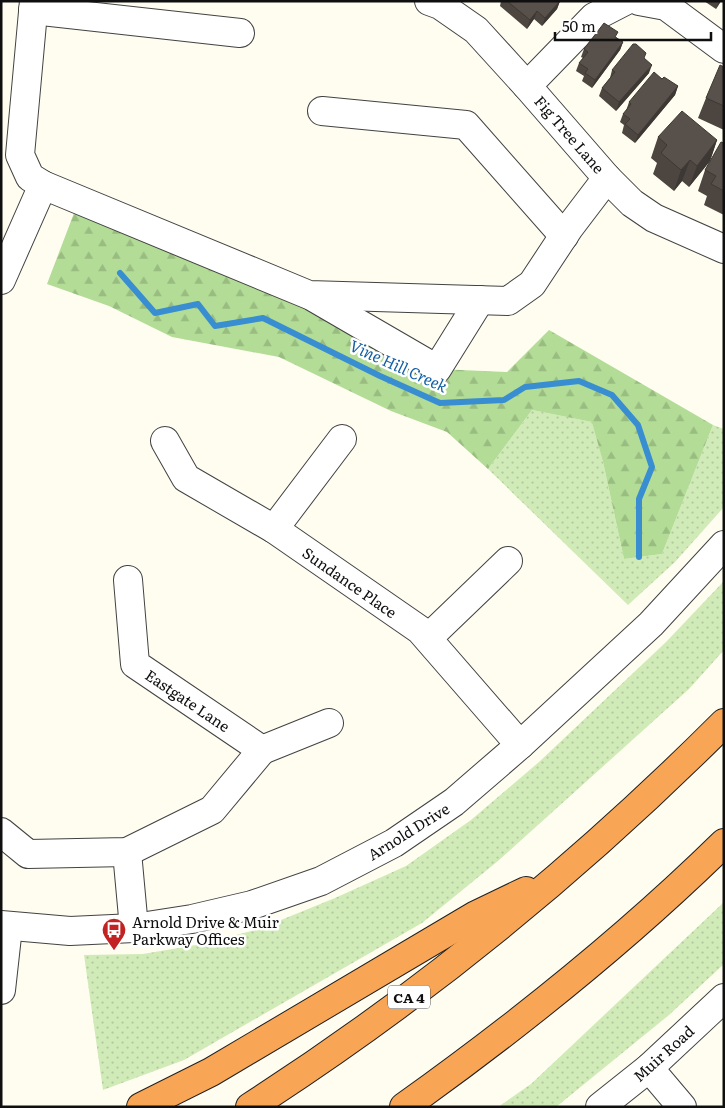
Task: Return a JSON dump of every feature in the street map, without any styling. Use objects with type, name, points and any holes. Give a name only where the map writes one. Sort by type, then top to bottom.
[{"type":"highway","name":"CA 4","points":[[250,1107],[333,1052],[419,989],[497,928],[560,876],[640,804],[724,723]]},
{"type":"highway","points":[[404,1107],[520,1020],[612,945],[724,844]]},
{"type":"highway","points":[[141,1107],[211,1072],[476,915],[560,876]]},
{"type":"highway","points":[[426,1107],[461,1065]]},
{"type":"street","name":"Fig Tree Lane","points":[[429,1],[440,6],[476,30],[607,178],[632,203],[654,218],[724,249]]},
{"type":"street","points":[[527,86],[594,17],[625,1]]},
{"type":"street","points":[[638,1],[666,6],[724,49]]},
{"type":"street","points":[[240,33],[34,6],[20,155],[30,177],[44,185],[309,295],[437,369],[480,300]]},
{"type":"street","points":[[322,111],[466,125],[564,236]]},
{"type":"street","points":[[309,295],[508,301],[532,284],[564,236],[607,178]]},
{"type":"street","points":[[1,280],[44,185]]},
{"type":"street","points":[[274,529],[342,439]]},
{"type":"street","name":"Sundance Place","points":[[165,441],[186,478],[274,529],[420,630],[520,745]]},
{"type":"street","name":"Arnold Drive","points":[[5,926],[70,931],[134,928],[192,919],[252,905],[321,880],[394,843],[454,802],[520,745],[651,624],[724,545]]},
{"type":"street","points":[[428,638],[508,561]]},
{"type":"street","name":"Eastgate Lane","points":[[128,580],[135,664],[262,750]]},
{"type":"street","points":[[1,832],[28,854],[127,852],[212,810],[262,750],[329,723]]},
{"type":"street","points":[[127,852],[134,928]]},
{"type":"street","points":[[1,990],[5,926]]},
{"type":"street","name":"Muir Road","points":[[600,1107],[649,1068],[724,998]]},
{"type":"street","points":[[649,1068],[682,1107]]},
{"type":"green space","points":[[79,200],[437,369],[507,372],[549,330],[713,425],[662,554],[624,559],[603,462],[592,422],[532,410],[488,469],[447,432],[391,411],[279,357],[172,337],[109,306],[47,284]]},
{"type":"green space","points":[[532,410],[593,422],[624,559],[662,554],[713,425],[724,429],[724,507],[675,562],[628,605],[488,469]]},
{"type":"green space","points":[[724,581],[724,650],[689,689],[498,861],[422,923],[184,1060],[103,1090],[84,955],[143,954],[202,944],[259,929],[406,866],[471,820],[539,762],[666,642]]},
{"type":"green space","points":[[724,902],[724,964],[669,1015],[556,1107],[498,1107],[531,1084]]},
{"type":"building","points":[[507,1],[560,1],[545,18],[537,11],[530,20]]},
{"type":"building","points":[[604,23],[618,32],[615,37],[623,42],[595,80],[585,73],[588,69],[579,63],[588,52],[584,49]]},
{"type":"building","points":[[633,44],[636,44],[646,53],[644,58],[652,65],[619,102],[602,88],[615,72],[612,70]]},
{"type":"building","points":[[720,65],[724,67],[724,106],[706,98]]},
{"type":"building","points":[[654,72],[662,79],[664,77],[678,86],[638,135],[625,124],[630,119],[623,114],[631,104],[629,102]]},
{"type":"building","points":[[682,111],[717,140],[697,166],[690,160],[681,170],[661,153],[667,145],[658,137]]},
{"type":"building","points":[[721,142],[724,143],[724,191],[711,184],[716,176],[705,170]]},
{"type":"waterway","name":"Vine Hill Creek","points":[[120,273],[155,313],[198,304],[215,326],[263,318],[380,376],[440,403],[504,400],[525,387],[579,381],[612,395],[638,425],[652,467],[639,499],[639,557]]},
{"type":"place","name":"Arnold Drive & Muir Parkway Offices","points":[[114,951]]}]
